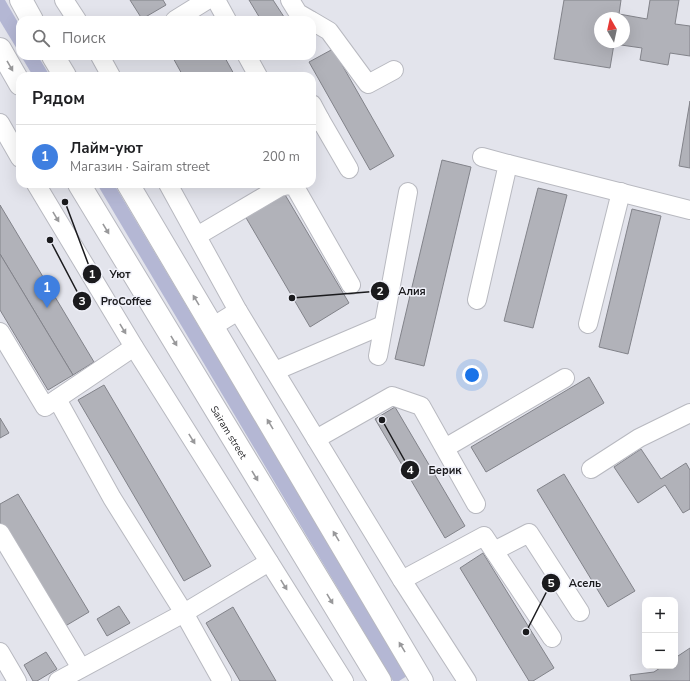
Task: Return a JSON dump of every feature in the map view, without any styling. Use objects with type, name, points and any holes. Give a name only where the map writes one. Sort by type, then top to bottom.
[{"type":"main road","points":[[21,0],[30,16]]},
{"type":"main road","points":[[0,49],[16,77]]},
{"type":"main road","points":[[55,60],[62,72]]},
{"type":"main road","name":"Sairam street","points":[[81,188],[380,681]]},
{"type":"main road","points":[[130,188],[417,679]]},
{"type":"street","points":[[64,0],[74,16]]},
{"type":"street","points":[[181,16],[207,0]]},
{"type":"street","points":[[216,0],[225,16]]},
{"type":"street","points":[[290,0],[298,13],[304,16]]},
{"type":"street","points":[[316,23],[329,31],[368,84],[394,70]]},
{"type":"street","points":[[249,60],[256,72]]},
{"type":"street","points":[[316,117],[349,169]]},
{"type":"street","points":[[2,132],[16,152]]},
{"type":"street","points":[[482,157],[690,210]]},
{"type":"street","points":[[477,300],[508,164]]},
{"type":"street","points":[[38,188],[134,347],[344,681]]},
{"type":"street","points":[[170,188],[238,311],[274,371],[402,580],[467,681]]},
{"type":"street","points":[[196,236],[277,188]]},
{"type":"street","points":[[296,188],[351,285]]},
{"type":"street","points":[[378,356],[408,192]]},
{"type":"street","points":[[588,324],[621,192]]},
{"type":"street","points":[[212,327],[238,311]]},
{"type":"street","points":[[274,371],[383,325]]},
{"type":"street","points":[[0,332],[45,407],[134,347]]},
{"type":"street","points":[[445,448],[565,378]]},
{"type":"street","points":[[316,439],[392,396],[421,406],[476,504]]},
{"type":"street","points":[[57,399],[112,498],[184,613],[222,681]]},
{"type":"street","points":[[591,469],[639,438],[690,413]]},
{"type":"street","points":[[0,533],[81,668]]},
{"type":"street","points":[[494,551],[529,533],[580,612]]},
{"type":"street","points":[[402,580],[484,536],[552,638]]},
{"type":"street","points":[[58,681],[184,613],[269,562]]},
{"type":"street","points":[[0,652],[17,681]]},
{"type":"shaded area","points":[[0,0],[5,0],[16,19],[16,47],[0,21]]},
{"type":"shaded area","points":[[23,60],[40,60],[48,72],[31,72]]},
{"type":"shaded area","points":[[99,188],[116,188],[407,676],[399,681],[393,681]]},
{"type":"building","points":[[130,0],[163,0],[166,5],[147,16],[140,16]]},
{"type":"building","points":[[249,0],[273,0],[283,16],[259,16]]},
{"type":"building","points":[[564,0],[621,0],[619,12],[594,12],[594,48],[613,48],[610,68],[554,59]]},
{"type":"building","points":[[650,0],[679,0],[675,24],[690,26],[690,56],[670,53],[668,65],[640,60],[642,48],[630,46],[630,16],[647,19]]},
{"type":"building","points":[[333,49],[394,156],[370,170],[309,62],[316,60],[316,58]]},
{"type":"building","points":[[174,60],[226,60],[233,72],[181,72]]},
{"type":"building","points":[[690,101],[690,168],[679,166]]},
{"type":"building","points":[[442,160],[471,167],[424,366],[395,359]]},
{"type":"building","points":[[538,188],[567,195],[533,328],[504,321]]},
{"type":"building","points":[[284,193],[349,303],[310,327],[245,216]]},
{"type":"building","points":[[0,205],[94,362],[73,375],[0,254]]},
{"type":"building","points":[[632,209],[661,216],[628,354],[599,347]]},
{"type":"building","points":[[0,254],[73,375],[48,390],[0,310]]},
{"type":"building","points":[[589,377],[604,403],[486,472],[471,447]]},
{"type":"building","points":[[104,385],[211,566],[184,581],[78,400]]},
{"type":"building","points":[[395,407],[465,526],[445,538],[375,419]]},
{"type":"building","points":[[0,418],[9,433],[0,438]]},
{"type":"building","points":[[641,449],[661,479],[686,463],[690,470],[690,509],[683,513],[665,485],[638,503],[614,467]]},
{"type":"building","points":[[564,474],[635,591],[608,607],[537,490]]},
{"type":"building","points":[[18,494],[89,612],[62,628],[0,524],[0,504]]},
{"type":"building","points":[[483,553],[554,668],[533,681],[529,681],[460,568]]},
{"type":"building","points":[[119,606],[130,623],[107,636],[97,619]]},
{"type":"building","points":[[233,607],[276,681],[240,681],[206,623]]},
{"type":"building","points":[[690,648],[690,681],[631,681],[630,675],[654,672],[658,669],[678,669],[678,656]]},
{"type":"building","points":[[46,652],[57,669],[37,681],[33,681],[24,665]]},
{"type":"place","name":"Уют","points":[[65,202]]},
{"type":"place","name":"ProCoffee","points":[[50,240]]},
{"type":"place","name":"Алия","points":[[292,298]]},
{"type":"place","name":"Лайм-уют","points":[[47,308]]},
{"type":"place","name":"Берик","points":[[382,420]]},
{"type":"place","name":"Асель","points":[[526,632]]}]
